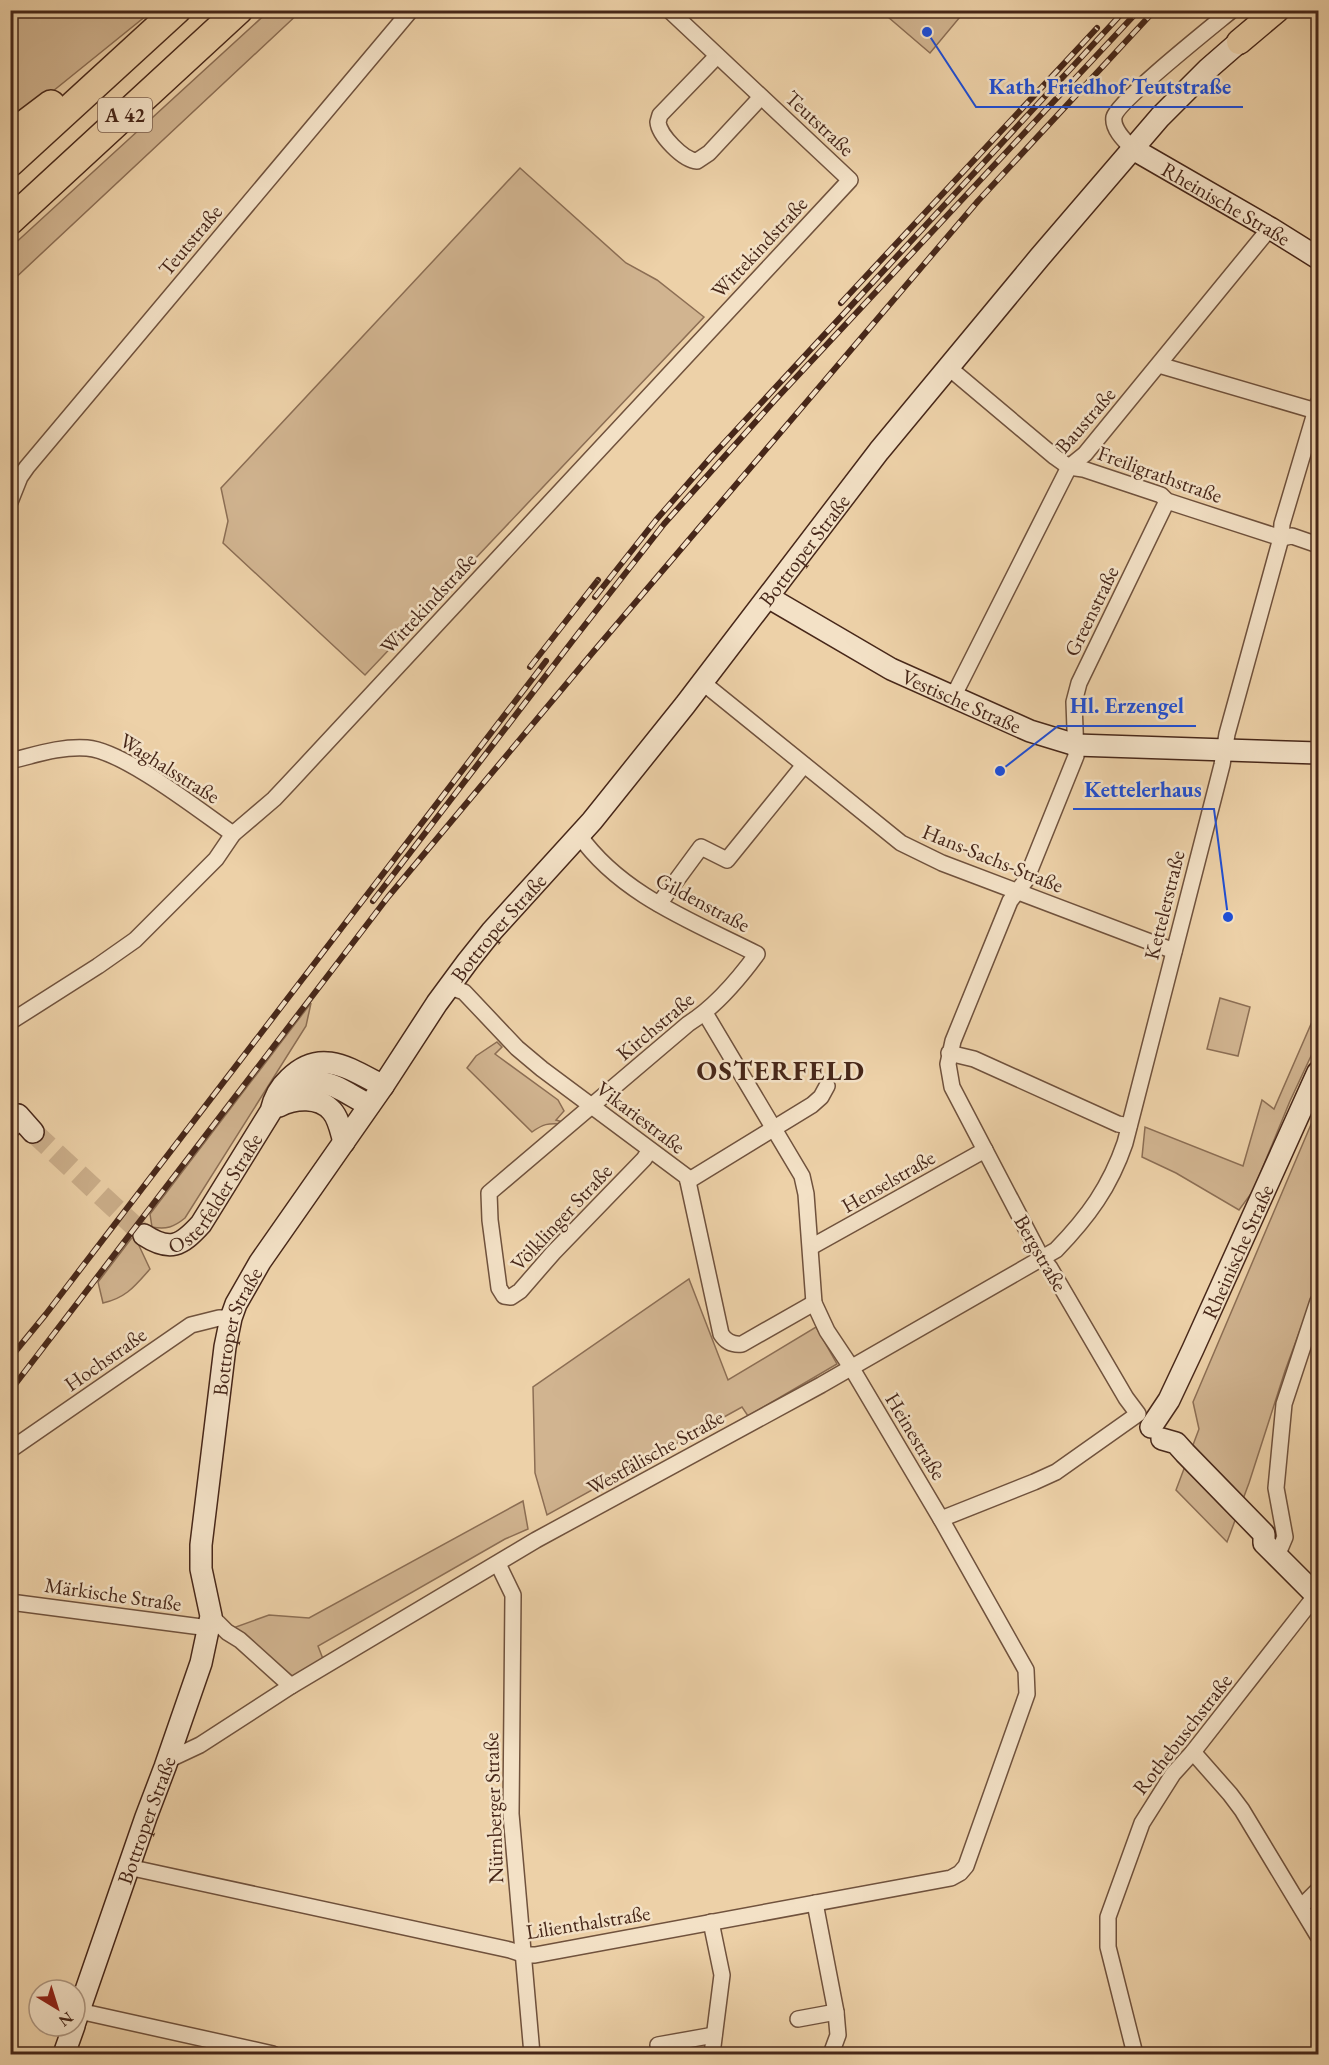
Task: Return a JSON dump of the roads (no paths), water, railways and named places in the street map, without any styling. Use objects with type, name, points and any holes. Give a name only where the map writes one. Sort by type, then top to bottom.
[{"type":"highway","name":"A 42","points":[[10,163],[177,10]]},
{"type":"highway","name":"A 42","points":[[10,220],[239,10]]},
{"type":"highway","points":[[10,135],[79,80],[115,65]]},
{"type":"main road","name":"Bottroper Straße","points":[[87,1987],[201,1663],[210,1622],[201,1569],[201,1545],[220,1382],[231,1318],[243,1289],[450,987],[492,932],[579,836],[768,597],[852,484],[1133,149],[1184,93],[1277,10]]},
{"type":"main road","name":"Rheinische Straße","points":[[1133,149],[1318,258]]},
{"type":"main road","name":"Vestische Straße","points":[[768,597],[891,669],[1030,731],[1076,745],[1318,753]]},
{"type":"main road","name":"Osterfelder Straße","points":[[144,1235],[166,1246],[178,1244],[192,1234],[201,1224],[271,1111],[277,1093],[295,1072],[318,1062],[339,1064],[383,1086]]},
{"type":"main road","name":"Rheinische Straße","points":[[1150,1427],[1161,1414],[1189,1357],[1318,1072]]},
{"type":"main road","points":[[271,1111],[279,1100],[292,1090],[316,1081],[332,1084],[369,1105]]},
{"type":"main road","name":"Osterfelder Straße","points":[[271,1111],[283,1104],[303,1099],[326,1105],[337,1119],[344,1142]]},
{"type":"main road","name":"Bergstraße","points":[[1150,1427],[1176,1443],[1264,1534],[1271,1549],[1317,1596]]},
{"type":"main road","name":"Bottroper Straße","points":[[64,2055],[70,2038]]},
{"type":"street","name":"Teutstraße","points":[[10,502],[20,477],[27,467],[411,10]]},
{"type":"street","name":"Teutstraße","points":[[669,10],[850,180]]},
{"type":"street","points":[[1133,149],[1122,138],[1114,122],[1118,110],[1156,74],[1232,10]]},
{"type":"street","name":"Teutstraße","points":[[717,56],[660,115],[658,122],[661,134],[693,160],[703,158],[761,97]]},
{"type":"street","name":"Wittekindstraße","points":[[10,1022],[98,966],[135,939],[216,859],[233,834],[274,799],[850,180]]},
{"type":"street","name":"Baustraße","points":[[953,697],[1070,467],[1085,454],[1160,365],[1270,228]]},
{"type":"street","points":[[1160,365],[1317,407]]},
{"type":"street","name":"Freiligrathstraße","points":[[948,367],[1070,467],[1083,469],[1161,495],[1167,501],[1281,538],[1292,536],[1318,544]]},
{"type":"street","name":"Kettelerstraße","points":[[1041,1257],[1056,1250],[1074,1232],[1101,1197],[1118,1162],[1224,749],[1281,538],[1282,524],[1317,407]]},
{"type":"street","name":"Greenstraße","points":[[949,1053],[1010,902],[1031,870],[1076,756],[1074,702],[1079,683],[1167,501]]},
{"type":"street","name":"Hans-Sachs-Straße","points":[[702,682],[894,838],[930,857],[1174,951]]},
{"type":"street","name":"Waghalsstraße","points":[[10,761],[71,748],[102,751],[150,777],[233,834]]},
{"type":"street","points":[[659,904],[701,847],[727,860],[804,765]]},
{"type":"street","name":"Gildenstraße","points":[[579,836],[602,861],[648,899],[757,954]]},
{"type":"street","name":"Kirchstraße","points":[[499,1288],[489,1193],[688,1024],[705,1013],[757,954]]},
{"type":"street","name":"Vikariestraße","points":[[450,987],[464,992],[517,1048],[568,1089],[593,1105],[684,1174],[688,1181],[721,1334],[725,1339],[733,1344],[742,1344],[814,1303]]},
{"type":"street","name":"Heinestraße","points":[[705,1013],[804,1182],[814,1303],[827,1331],[851,1367],[941,1519],[1023,1663],[1027,1678],[1027,1694],[966,1866],[951,1878]]},
{"type":"street","points":[[949,1053],[975,1059],[1118,1124],[1129,1126]]},
{"type":"street","name":"Bergstraße","points":[[949,1053],[948,1072],[952,1087],[1041,1257],[1050,1268],[1126,1398],[1150,1427]]},
{"type":"street","points":[[688,1181],[812,1105],[821,1097],[827,1086]]},
{"type":"street","name":"Völklinger Straße","points":[[499,1288],[501,1293],[507,1297],[520,1291],[650,1150]]},
{"type":"street","name":"Henselstraße","points":[[811,1247],[985,1150]]},
{"type":"street","name":"Westfälische Straße","points":[[168,1760],[200,1745],[291,1686],[537,1540],[851,1367],[1041,1257]]},
{"type":"street","points":[[1271,1549],[1285,1537],[1276,1488],[1284,1404],[1318,1301]]},
{"type":"street","name":"Hochstraße","points":[[10,1450],[191,1325],[219,1318],[231,1318]]},
{"type":"street","points":[[941,1519],[1034,1482],[1150,1427]]},
{"type":"street","name":"Nürnberger Straße","points":[[498,1564],[513,1595],[511,1814],[532,2055]]},
{"type":"street","name":"Rothebuschstraße","points":[[1135,2055],[1108,1947],[1108,1917],[1142,1823],[1173,1774],[1317,1596]]},
{"type":"street","name":"Märkische Straße","points":[[10,1602],[210,1622]]},
{"type":"street","points":[[210,1622],[240,1640],[291,1686]]},
{"type":"street","points":[[1193,1752],[1242,1810],[1318,1936]]},
{"type":"street","name":"Lilienthalstraße","points":[[128,1867],[525,1955],[547,1953],[951,1878]]},
{"type":"street","points":[[1301,1907],[1318,1890]]},
{"type":"street","points":[[815,1903],[836,2012],[838,2035],[831,2055]]},
{"type":"street","points":[[711,1922],[722,1975],[712,2055]]},
{"type":"street","points":[[798,2019],[836,2012]]},
{"type":"street","points":[[87,2021],[273,2055]]},
{"type":"street","points":[[658,2045],[714,2035]]},
{"type":"tunnel","points":[[33,1132],[144,1235]]},
{"type":"railway","points":[[595,597],[656,520],[712,456],[1125,10]]},
{"type":"railway","points":[[373,901],[664,524],[776,399],[1139,10]]},
{"type":"railway","points":[[10,1391],[388,897],[594,651],[978,201],[1155,10]]},
{"type":"railway","points":[[841,303],[1097,28]]},
{"type":"railway","points":[[530,667],[598,580]]},
{"type":"railway","points":[[10,1358],[546,661]]},
{"type":"place","name":"Kath. Friedhof Teutstraße","points":[[927,32]]},
{"type":"place","name":"Hl. Erzengel","points":[[1000,771]]},
{"type":"place","name":"Kettelerhaus","points":[[1228,917]]},
{"type":"district","name":"OSTERFELD","points":[[781,1070]]}]
